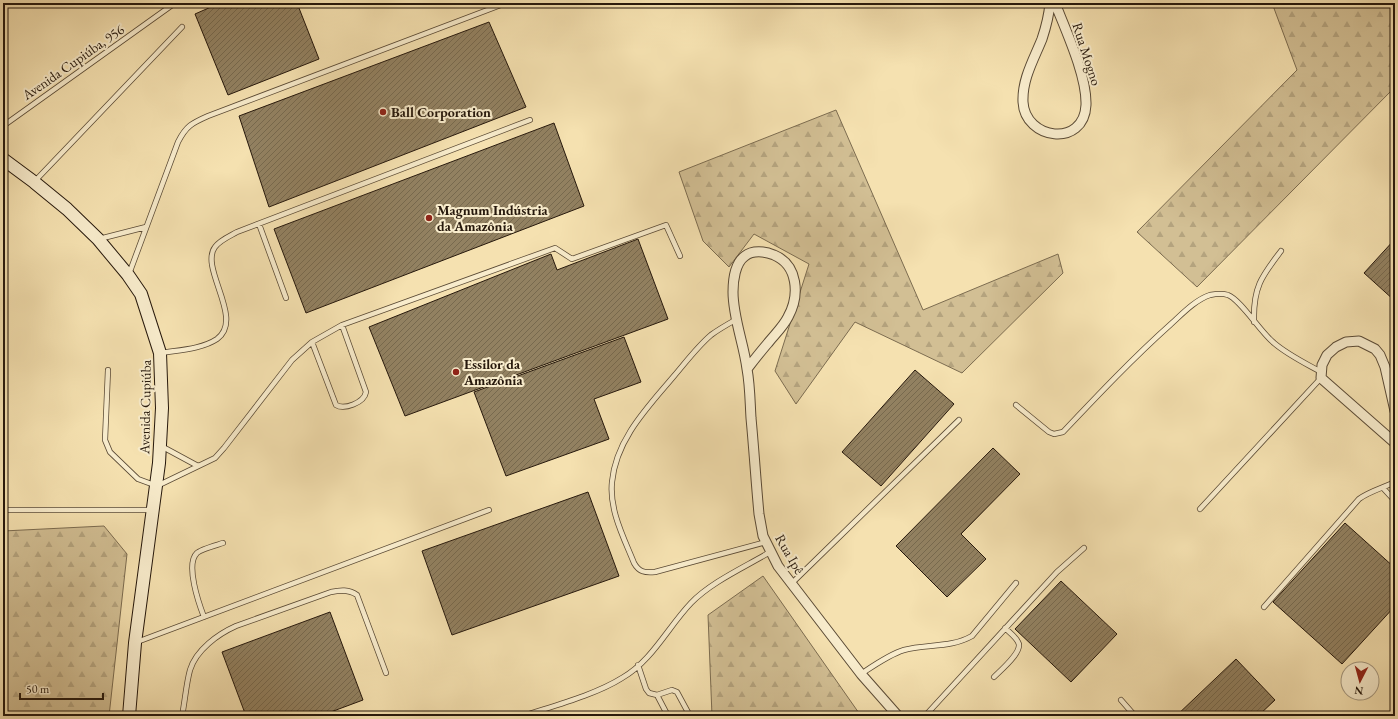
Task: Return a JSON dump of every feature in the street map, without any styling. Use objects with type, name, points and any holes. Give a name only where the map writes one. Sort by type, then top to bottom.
[{"type":"street","name":"Rua Mogno","points":[[1050,3],[1049,15],[1043,37],[1028,70],[1024,88],[1023,104],[1028,119],[1038,128],[1051,134],[1064,134],[1074,130],[1083,120],[1086,106],[1085,87],[1055,3]]},
{"type":"street","name":"Avenida Cupiúba","points":[[3,159],[34,182],[66,209],[98,239],[128,275],[140,294],[160,353],[162,408],[157,486],[135,643],[129,716]]},
{"type":"street","name":"Rua Ipê","points":[[747,369],[781,328],[793,307],[795,292],[794,277],[790,267],[781,258],[769,252],[756,251],[745,256],[737,267],[733,282],[737,319],[747,369],[759,514],[763,536],[778,566],[791,584],[860,674],[898,716]]},
{"type":"street","points":[[1395,411],[1385,367],[1380,355],[1375,349],[1358,341],[1346,342],[1327,354],[1321,375],[1395,443]]},
{"type":"lane","name":"Avenida Cupiúba, 956","points":[[3,126],[175,3]]},
{"type":"lane","points":[[128,275],[182,132],[193,122],[506,3]]},
{"type":"lane","points":[[34,182],[182,27]]},
{"type":"lane","points":[[160,353],[197,347],[215,340],[222,335],[226,328],[227,318],[212,265],[212,252],[224,239],[237,232],[530,120]]},
{"type":"lane","points":[[259,224],[286,298]]},
{"type":"lane","points":[[108,370],[105,440],[110,452],[138,479],[157,486],[215,458],[292,360],[312,342],[342,325],[555,248],[572,259],[666,226],[680,256]]},
{"type":"lane","points":[[98,239],[146,227]]},
{"type":"lane","points":[[1254,322],[1253,304],[1259,283],[1265,272],[1281,251]]},
{"type":"lane","points":[[1016,405],[1049,432],[1058,434],[1063,432],[1140,352],[1186,311],[1210,295],[1228,295],[1236,301],[1273,343],[1321,375],[1200,509]]},
{"type":"lane","points":[[737,319],[711,335],[692,355],[641,416],[626,438],[616,462],[612,482],[612,499],[616,516],[636,569],[647,573],[766,542]]},
{"type":"lane","points":[[312,342],[336,405],[344,407],[360,401],[365,396],[366,392],[342,325]]},
{"type":"lane","points":[[791,584],[959,420]]},
{"type":"lane","points":[[160,445],[198,466]]},
{"type":"lane","points":[[1264,607],[1359,499],[1372,491],[1383,488],[1395,482]]},
{"type":"lane","points":[[1383,488],[1395,501]]},
{"type":"lane","points":[[3,510],[153,510]]},
{"type":"lane","points":[[135,643],[489,510]]},
{"type":"lane","points":[[204,617],[194,586],[194,557],[199,551],[223,543]]},
{"type":"lane","points":[[925,716],[1057,572],[1084,548]]},
{"type":"lane","points":[[523,716],[605,687],[623,678],[646,659],[682,614],[707,589],[770,552]]},
{"type":"lane","points":[[860,674],[902,651],[964,641],[972,636],[982,626],[1016,583]]},
{"type":"lane","points":[[182,716],[190,669],[196,659],[213,639],[224,631],[236,626],[331,592],[341,590],[348,591],[356,595],[386,673]]},
{"type":"lane","points":[[994,677],[1017,653],[1020,647],[1018,640],[1005,628]]},
{"type":"lane","points":[[638,665],[646,689],[649,692],[657,695],[672,690],[677,692],[690,716]]},
{"type":"lane","points":[[657,695],[668,716]]},
{"type":"lane","points":[[1121,700],[1135,716]]},
{"type":"green space","points":[[1272,3],[1395,3],[1395,87],[1197,287],[1137,232],[1297,70]]},
{"type":"green space","points":[[836,110],[923,310],[1058,254],[1063,273],[962,373],[855,322],[796,404],[775,371],[809,264],[754,234],[729,267],[703,241],[679,172]]},
{"type":"green space","points":[[104,526],[127,554],[109,716],[3,716],[3,531]]},
{"type":"green space","points":[[763,576],[861,716],[712,716],[708,615]]},
{"type":"building","points":[[220,3],[297,3],[319,59],[228,95],[195,14]]},
{"type":"building","name":"Ball Corporation","points":[[489,22],[526,107],[269,207],[239,116]]},
{"type":"building","name":"Magnum Indústria da Amazônia","points":[[554,123],[584,206],[306,313],[274,229]]},
{"type":"building","name":"Essilor da Amazônia","points":[[638,239],[668,319],[405,416],[369,327],[551,254],[557,270]]},
{"type":"building","points":[[1395,239],[1395,301],[1364,273]]},
{"type":"building","points":[[624,337],[641,382],[594,399],[609,439],[506,476],[474,392]]},
{"type":"building","points":[[915,370],[954,404],[881,486],[842,452]]},
{"type":"building","points":[[993,448],[1020,474],[961,534],[986,559],[947,597],[896,546]]},
{"type":"building","points":[[588,492],[619,576],[452,635],[422,551]]},
{"type":"building","points":[[1345,523],[1395,568],[1395,606],[1345,661],[1340,662],[1273,602]]},
{"type":"building","points":[[1061,581],[1117,634],[1071,682],[1015,629]]},
{"type":"building","points":[[330,612],[363,700],[320,716],[246,716],[222,652]]},
{"type":"building","points":[[1236,659],[1275,700],[1258,716],[1176,716]]},
{"type":"place","name":"Ball Corporation","points":[[383,112]]},
{"type":"place","name":"Magnum Indústria da Amazônia","points":[[429,218]]},
{"type":"place","name":"Essilor da Amazônia","points":[[456,372]]}]
